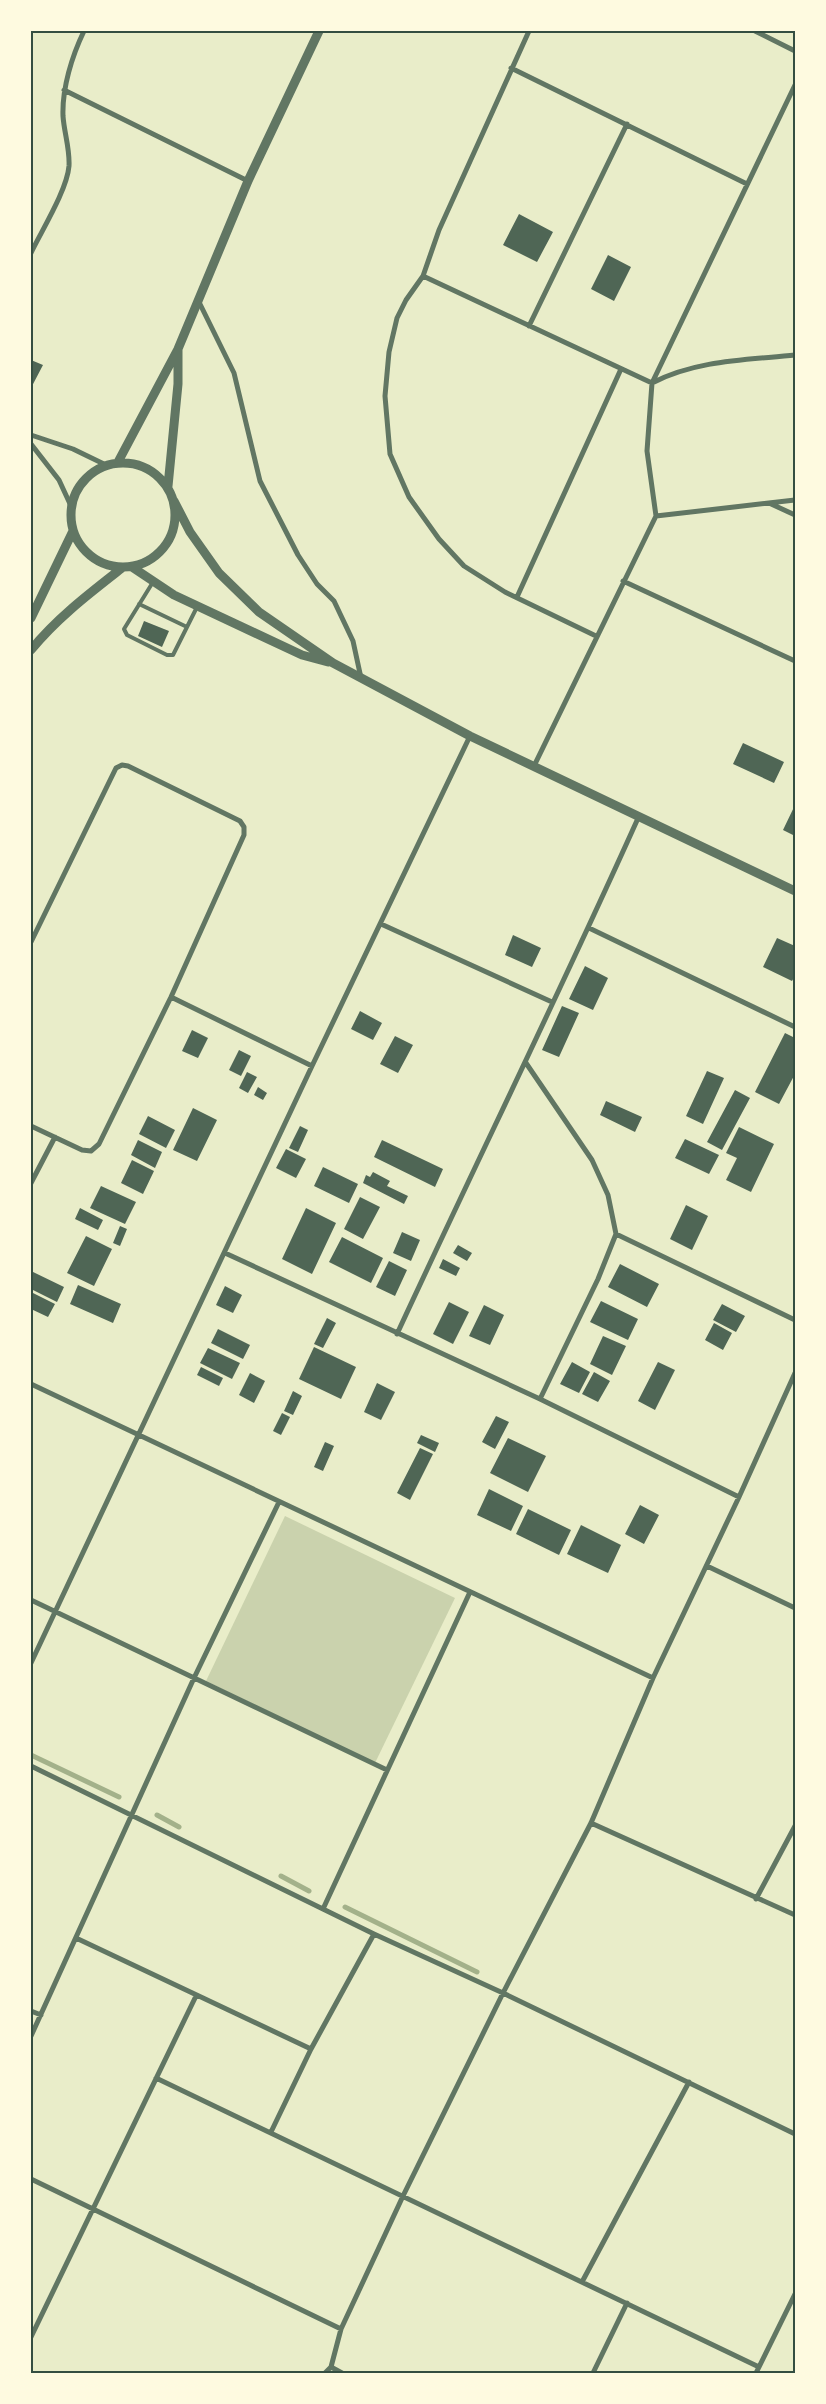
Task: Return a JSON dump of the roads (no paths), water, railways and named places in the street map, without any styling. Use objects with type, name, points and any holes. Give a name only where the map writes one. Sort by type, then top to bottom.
[{"type":"street","points":[[31,253],[64,185],[69,165],[63,115],[64,90],[78,44],[84,31]]},
{"type":"street","points":[[118,462],[178,349],[248,181],[319,31]]},
{"type":"street","points":[[528,31],[439,230],[423,276],[406,300],[397,318],[389,352],[385,396],[390,454],[409,497],[439,539],[464,566],[517,597],[596,636]]},
{"type":"street","points":[[755,31],[795,51]]},
{"type":"street","points":[[511,68],[747,184]]},
{"type":"street","points":[[534,766],[656,516],[647,451],[652,383],[795,85]]},
{"type":"street","points":[[64,90],[248,181]]},
{"type":"street","points":[[528,326],[627,124]]},
{"type":"street","points":[[423,276],[652,383]]},
{"type":"street","points":[[198,300],[234,373],[260,481],[298,555],[317,584],[334,601],[353,640],[361,678]]},
{"type":"street","points":[[168,486],[178,384],[178,349]]},
{"type":"street","points":[[652,383],[672,372],[702,366],[795,355]]},
{"type":"street","points":[[517,597],[621,368]]},
{"type":"street","points":[[31,435],[73,448],[106,465]]},
{"type":"street","points":[[31,444],[55,472],[71,506]]},
{"type":"street","points":[[333,663],[302,655],[198,605],[127,568],[106,565],[92,558],[80,546],[73,531],[70,518],[71,506],[83,480],[106,465],[118,462],[137,464],[155,472],[168,486],[190,532],[218,573],[259,612],[333,663],[470,736],[795,891]]},
{"type":"street","points":[[656,516],[795,500]]},
{"type":"street","points":[[31,650],[70,611],[127,568],[146,562],[158,554],[168,543],[175,523],[174,501]]},
{"type":"street","points":[[769,503],[795,515]]},
{"type":"street","points":[[31,618],[73,531]]},
{"type":"street","points":[[623,581],[795,662]]},
{"type":"street","points":[[31,1663],[312,1066],[470,736]]},
{"type":"street","points":[[31,942],[116,768],[122,765],[128,766],[240,821],[244,827],[244,836],[171,996],[99,1144],[91,1151],[82,1150],[31,1126]]},
{"type":"street","points":[[397,1334],[470,1176],[526,1063],[552,1002],[589,928],[639,816]]},
{"type":"street","points":[[381,924],[552,1002]]},
{"type":"street","points":[[589,928],[795,1027]]},
{"type":"street","points":[[171,996],[312,1066]]},
{"type":"street","points":[[526,1063],[592,1160],[608,1195],[616,1234],[598,1279],[540,1399]]},
{"type":"street","points":[[31,1183],[55,1137]]},
{"type":"street","points":[[616,1234],[795,1320]]},
{"type":"street","points":[[225,1253],[540,1399],[739,1497]]},
{"type":"street","points":[[325,2373],[331,2367],[341,2329],[403,2196],[503,1992],[591,1823],[653,1678],[707,1566],[795,1373]]},
{"type":"street","points":[[31,1384],[653,1678]]},
{"type":"street","points":[[31,2036],[194,1678],[279,1502]]},
{"type":"street","points":[[707,1566],[795,1608]]},
{"type":"street","points":[[323,1909],[470,1592]]},
{"type":"street","points":[[31,1600],[387,1770]]},
{"type":"street","points":[[31,1766],[133,1814],[374,1934],[503,1992],[795,2134]]},
{"type":"street","points":[[591,1823],[795,1916]]},
{"type":"street","points":[[756,1899],[794,1827]]},
{"type":"street","points":[[271,2132],[311,2049],[374,1934]]},
{"type":"street","points":[[76,1938],[311,2049]]},
{"type":"street","points":[[31,2338],[196,1996]]},
{"type":"street","points":[[31,2011],[41,2015]]},
{"type":"street","points":[[156,2078],[759,2367]]},
{"type":"street","points":[[582,2282],[689,2082]]},
{"type":"street","points":[[31,2179],[341,2329]]},
{"type":"street","points":[[756,2373],[795,2294]]},
{"type":"street","points":[[593,2373],[627,2303]]},
{"type":"street","points":[[331,2367],[342,2373]]},
{"type":"lane","points":[[153,582],[124,629],[127,635],[167,655],[173,655],[198,605]]},
{"type":"lane","points":[[139,604],[187,626]]},
{"type":"waterway","points":[[31,1755],[119,1797]]},
{"type":"waterway","points":[[157,1815],[179,1827]]},
{"type":"waterway","points":[[281,1876],[309,1891]]},
{"type":"waterway","points":[[345,1907],[477,1972]]}]
